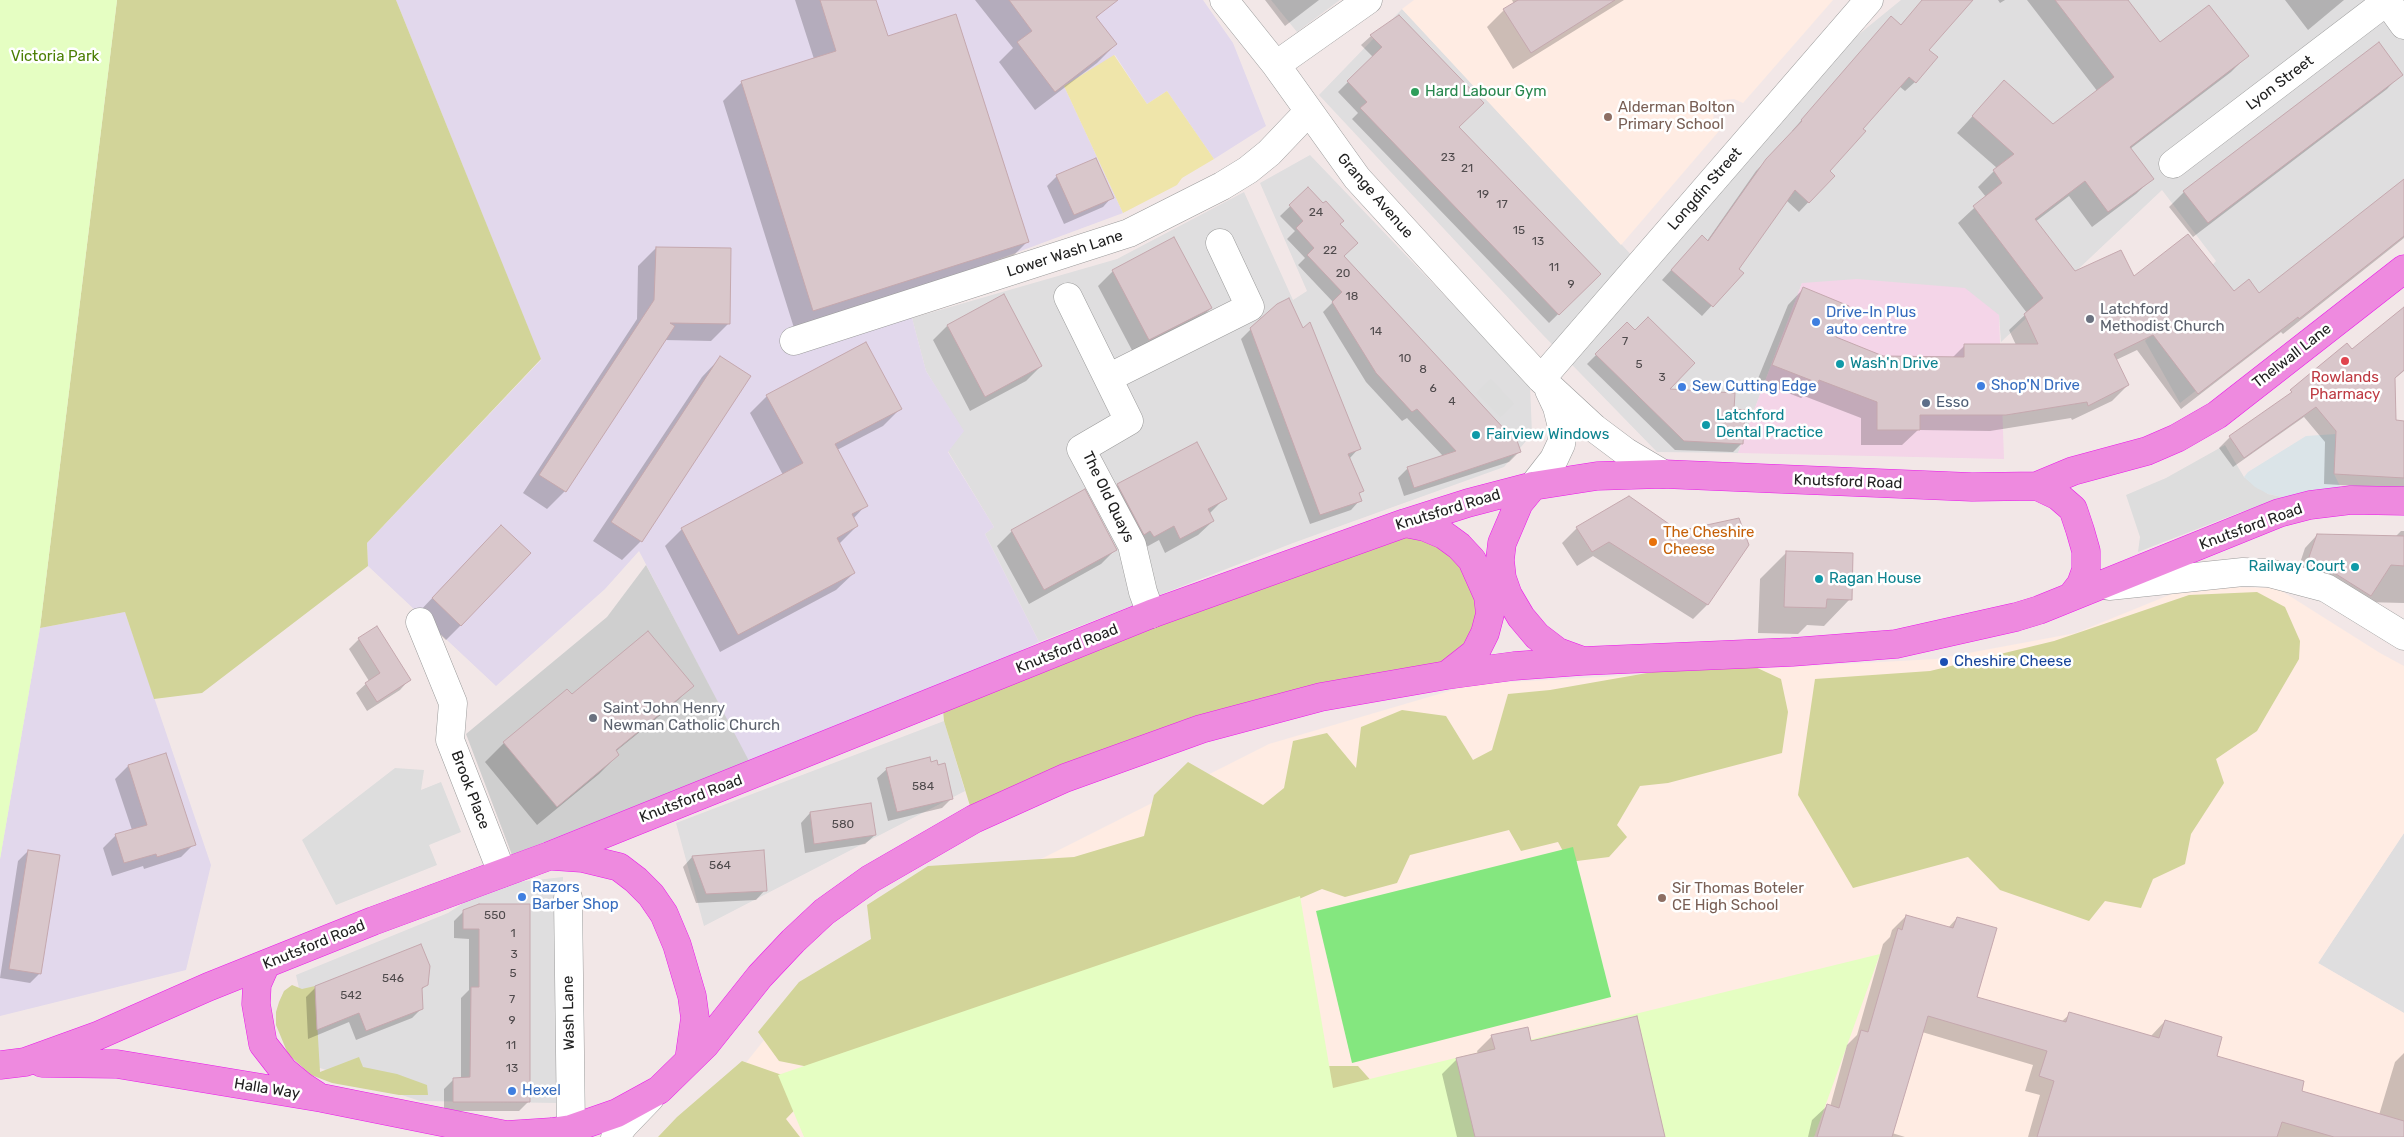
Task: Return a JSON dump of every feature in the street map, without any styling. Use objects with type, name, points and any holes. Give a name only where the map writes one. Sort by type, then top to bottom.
[{"type":"highway","name":"Thelwall Lane","points":[[2177,438],[2217,415],[2404,269]]},
{"type":"highway","name":"Knutsford Road","points":[[13,1063],[97,1036],[208,987],[549,856],[1151,614],[1468,502],[1533,486],[1597,476],[1663,474],[1962,486],[2037,486],[2073,471],[2147,451],[2177,438]]},
{"type":"highway","points":[[1533,486],[1519,503],[1502,543],[1500,560],[1502,578],[1508,595],[1521,617],[1537,636],[1558,652],[1582,661]]},
{"type":"highway","points":[[2037,486],[2058,496],[2073,508],[2080,530],[2086,551],[2086,570],[2081,584],[2071,598]]},
{"type":"highway","name":"Knutsford Road","points":[[571,1129],[617,1113],[659,1090],[705,1045],[760,976],[824,912],[912,852],[974,819],[1065,778],[1201,729],[1321,697],[1447,675],[1514,666],[1582,661],[1792,652],[1896,644],[2016,617],[2071,598],[2279,513],[2351,500],[2404,501]]},
{"type":"highway","points":[[1405,523],[1425,527],[1444,535],[1459,546],[1472,560],[1488,596],[1490,614],[1485,633],[1475,653],[1447,675]]},
{"type":"highway","points":[[549,856],[582,858],[618,867],[641,885],[664,914],[677,945],[692,996],[694,1034],[689,1060]]},
{"type":"highway","points":[[266,964],[257,984],[256,1004],[264,1044],[284,1071],[302,1086],[322,1098]]},
{"type":"highway","name":"Halla Way","points":[[13,1063],[117,1064],[322,1098],[508,1136],[571,1129]]},
{"type":"street","name":"Grange Avenue","points":[[1224,0],[1276,65],[1308,112],[1370,192],[1541,379],[1594,428],[1626,452],[1663,474]]},
{"type":"street","points":[[1276,65],[1368,0]]},
{"type":"street","name":"Longdin Street","points":[[1541,379],[1869,0]]},
{"type":"street","points":[[2386,1],[2404,25]]},
{"type":"street","name":"Lyon Street","points":[[2173,164],[2386,1]]},
{"type":"street","name":"Lower Wash Lane","points":[[794,342],[1129,233],[1222,186],[1248,170],[1269,153],[1308,112]]},
{"type":"street","points":[[1108,378],[1250,307],[1220,243]]},
{"type":"street","name":"The Old Quays","points":[[1068,297],[1129,421],[1081,449],[1132,545],[1143,592],[1151,614]]},
{"type":"street","name":"Grange Avenue","points":[[1533,486],[1554,459],[1561,444],[1563,431],[1558,407],[1541,379]]},
{"type":"street","points":[[2096,587],[2243,572],[2269,573],[2326,588],[2404,636]]},
{"type":"street","name":"Brook Place","points":[[420,622],[453,703],[450,740],[502,873]]},
{"type":"street","name":"Wash Lane","points":[[568,898],[571,1129]]},
{"type":"street","points":[[615,1137],[624,1125],[659,1090]]},
{"type":"shaded area","points":[[396,0],[1203,0],[1233,43],[1266,126],[1214,159],[1167,91],[1147,104],[1115,55],[1064,86],[1123,213],[902,295],[912,318],[926,371],[964,431],[948,452],[994,527],[985,534],[1039,642],[755,774],[639,551],[605,589],[496,686],[368,566],[367,543],[541,360]]},
{"type":"shaded area","points":[[1271,0],[1340,0],[1297,32]]},
{"type":"shaded area","name":"Alderman Bolton Primary School","points":[[1414,0],[1833,0],[1743,103],[1734,99],[1723,100],[1714,110],[1713,123],[1719,131],[1621,245],[1402,9]]},
{"type":"shaded area","points":[[1901,0],[2404,0],[2404,229],[2180,403],[2145,341],[2216,261],[2162,190],[2001,342],[1999,315],[1802,283],[1738,453],[1657,452],[1543,335],[1319,95],[1402,9],[1650,275],[1847,44]]},
{"type":"shaded area","points":[[1114,55],[1147,104],[1167,91],[1214,159],[1182,178],[1177,185],[1123,213],[1064,86]]},
{"type":"shaded area","points":[[1310,155],[1530,385],[1532,434],[1504,467],[1293,543],[1039,642],[985,534],[994,527],[948,451],[963,431],[926,371],[912,318],[1117,259],[1244,192],[1293,300],[1307,291],[1260,183]]},
{"type":"shaded area","points":[[1857,279],[1965,288],[1999,315],[2004,459],[1738,453],[1802,283]]},
{"type":"shaded area","points":[[1491,379],[1514,404],[1500,417],[1476,393]]},
{"type":"shaded area","points":[[2336,434],[2334,474],[2342,490],[2288,498],[2268,494],[2255,487],[2244,477],[2248,472],[2306,436]]},
{"type":"shaded area","points":[[2225,445],[2244,477],[2268,494],[2288,498],[2241,512],[2138,552],[2140,537],[2126,495],[2166,478]]},
{"type":"shaded area","points":[[646,565],[749,761],[512,855],[466,734],[607,617]]},
{"type":"shaded area","name":"Sir Thomas Boteler CE High School","points":[[2228,587],[2277,588],[2404,666],[2404,833],[2318,963],[2404,1013],[2404,1137],[704,1137],[698,1123],[819,971],[1269,744],[1473,684],[1936,659],[2076,633],[2179,591]]},
{"type":"shaded area","points":[[125,612],[211,865],[186,970],[0,1016],[0,859],[40,628]]},
{"type":"shaded area","points":[[944,721],[965,791],[704,926],[676,823]]},
{"type":"shaded area","points":[[395,768],[424,770],[421,790],[441,782],[461,832],[429,845],[437,865],[336,905],[302,840]]},
{"type":"shaded area","points":[[2404,833],[2404,1013],[2318,963]]},
{"type":"shaded area","points":[[563,877],[559,1103],[420,1101],[317,1067],[296,975],[448,913],[491,885]]},
{"type":"green space","name":"Victoria Park","points":[[0,0],[117,0],[40,628],[0,859]]},
{"type":"green space","points":[[117,0],[396,0],[541,359],[367,543],[368,566],[202,693],[154,699],[125,612],[40,628]]},
{"type":"green space","points":[[1405,523],[1481,577],[1475,653],[1321,697],[974,819],[944,721],[942,699]]},
{"type":"green space","points":[[2257,592],[2285,607],[2300,641],[2299,659],[2257,731],[2216,759],[2224,783],[2191,834],[2185,864],[2153,879],[2141,908],[2105,901],[2089,921],[2000,890],[1968,857],[1853,888],[1798,795],[1815,679],[1930,671],[2054,641],[2189,595]]},
{"type":"green space","points":[[1751,665],[1781,679],[1788,712],[1782,753],[1668,783],[1640,786],[1617,825],[1627,837],[1609,857],[1569,862],[1558,842],[1521,851],[1509,830],[1410,855],[1397,883],[1345,897],[1322,889],[1292,902],[1325,1066],[1358,1066],[1374,1084],[1369,1111],[938,1093],[779,1061],[758,1032],[799,982],[871,939],[867,905],[928,866],[1074,857],[1144,836],[1154,795],[1188,762],[1263,805],[1284,788],[1293,741],[1327,733],[1356,768],[1361,727],[1402,710],[1446,716],[1473,760],[1492,750],[1508,694],[1550,690],[1670,669]]},
{"type":"green space","points":[[1573,847],[1611,997],[1352,1063],[1316,911]]},
{"type":"green space","points":[[1300,896],[1333,1088],[1880,954],[1814,1137],[804,1137],[778,1075]]},
{"type":"green space","points":[[292,985],[302,989],[315,986],[320,1072],[359,1057],[363,1067],[397,1074],[427,1085],[428,1095],[399,1095],[332,1083],[311,1075],[288,1054],[276,1025],[276,1012],[279,1002],[284,991]]},
{"type":"green space","points":[[742,1061],[802,1082],[806,1098],[786,1119],[800,1137],[658,1137],[677,1117]]},
{"type":"building","points":[[820,0],[876,0],[888,36],[956,14],[1029,242],[813,311],[741,81],[836,51]]},
{"type":"building","points":[[1009,0],[1118,0],[1096,17],[1117,44],[1055,92],[1017,42],[1032,31]]},
{"type":"building","points":[[1518,0],[1615,0],[1531,53],[1503,9]]},
{"type":"building","points":[[1922,0],[1973,0],[1929,50],[1938,57],[1916,83],[1909,77],[1863,129],[1866,131],[1830,171],[1835,176],[1809,203],[1795,190],[1739,269],[1744,273],[1713,307],[1671,270],[1702,235],[1708,241],[1766,159],[1802,121],[1891,16],[1901,25]]},
{"type":"building","points":[[2055,0],[2128,0],[2160,42],[2209,5],[2249,56],[2130,147],[2154,179],[2108,212],[2085,181],[2035,219],[2075,271],[2121,250],[2134,276],[2188,234],[2234,291],[2249,279],[2259,293],[2404,179],[2404,236],[2299,319],[2298,317],[2198,394],[2153,335],[2114,354],[2129,385],[2088,406],[2087,402],[2006,415],[1920,415],[1920,430],[1877,430],[1877,402],[1819,380],[1818,383],[1772,365],[1803,287],[1849,306],[1836,337],[1883,356],[1964,357],[1964,344],[2038,344],[2024,314],[2043,298],[1973,206],[2002,183],[1993,170],[2014,154],[1972,116],[2004,80],[2053,124],[2114,77]]},
{"type":"building","points":[[1399,15],[1484,103],[1459,127],[1601,274],[1559,315],[1360,108],[1367,102],[1347,81],[1382,47],[1370,35]]},
{"type":"building","points":[[2379,42],[2403,75],[2208,223],[2183,191]]},
{"type":"building","points":[[1096,158],[1114,198],[1074,215],[1056,175]]},
{"type":"building","points":[[1308,187],[1323,203],[1326,201],[1344,221],[1340,224],[1358,243],[1344,256],[1508,433],[1514,432],[1521,452],[1414,488],[1407,467],[1456,451],[1417,409],[1412,412],[1376,373],[1332,302],[1342,292],[1307,255],[1314,248],[1296,228],[1303,221],[1289,205]]},
{"type":"building","points":[[1174,237],[1212,308],[1149,340],[1112,270]]},
{"type":"building","points":[[656,247],[731,248],[730,324],[670,323],[675,326],[566,492],[539,475],[654,300]]},
{"type":"building","points":[[1004,294],[1042,366],[985,397],[947,325]]},
{"type":"building","points":[[1289,298],[1303,328],[1310,322],[1361,449],[1348,454],[1364,491],[1359,493],[1362,501],[1320,515],[1250,328],[1277,304]]},
{"type":"building","points":[[2404,307],[2404,370],[2395,378],[2396,420],[2404,421],[2404,478],[2334,474],[2336,431],[2316,407],[2244,458],[2229,436],[2292,392],[2290,390],[2347,343],[2352,349]]},
{"type":"building","points":[[1648,317],[1695,363],[1670,389],[1735,393],[1734,409],[1745,410],[1743,444],[1684,441],[1595,354],[1627,322],[1635,330]]},
{"type":"building","points":[[866,342],[902,409],[835,444],[868,506],[852,514],[858,526],[837,538],[855,573],[738,635],[681,528],[803,463],[766,395]]},
{"type":"building","points":[[720,356],[751,376],[642,542],[611,522]]},
{"type":"building","points":[[1197,442],[1227,499],[1208,509],[1214,521],[1180,539],[1174,526],[1154,537],[1150,531],[1144,535],[1117,484]]},
{"type":"building","points":[[1085,489],[1117,550],[1044,590],[1011,530]]},
{"type":"building","points":[[1629,496],[1679,531],[1739,518],[1749,545],[1708,605],[1609,542],[1592,552],[1576,527]]},
{"type":"building","points":[[501,525],[531,553],[461,626],[432,598]]},
{"type":"building","name":"Railway Court","points":[[2317,534],[2404,536],[2404,566],[2391,565],[2371,596],[2309,557]]},
{"type":"building","name":"Ragan House","points":[[1786,551],[1853,553],[1852,600],[1827,599],[1826,608],[1784,607]]},
{"type":"building","points":[[377,626],[411,680],[377,702],[365,683],[380,673],[358,638]]},
{"type":"building","name":"Saint John Henry Newman Catholic Church","points":[[648,631],[694,686],[616,750],[619,755],[557,807],[503,742],[567,689],[572,694]]},
{"type":"building","points":[[166,753],[196,845],[157,857],[156,854],[124,863],[115,834],[147,825],[128,765]]},
{"type":"building","points":[[930,757],[931,762],[937,760],[938,765],[945,763],[953,799],[897,812],[886,768]]},
{"type":"building","points":[[871,803],[876,835],[814,844],[810,812]]},
{"type":"building","points":[[28,850],[60,855],[41,974],[9,969]]},
{"type":"building","points":[[764,850],[767,891],[706,894],[692,856]]},
{"type":"building","points":[[479,904],[530,904],[530,1102],[453,1102],[453,1078],[470,1077],[471,987],[479,987],[479,929],[463,929],[463,910]]},
{"type":"building","points":[[1906,915],[1953,928],[1957,917],[1997,928],[1977,997],[2066,1022],[2069,1012],[2159,1038],[2165,1020],[2222,1037],[2217,1056],[2304,1081],[2302,1091],[2404,1121],[2404,1137],[2334,1137],[2282,1122],[2277,1137],[2037,1137],[2054,1081],[2039,1076],[2047,1051],[1928,1016],[1892,1137],[1817,1137],[1827,1104],[1839,1108],[1861,1030],[1868,1032],[1898,928],[1902,930]]},
{"type":"building","points":[[421,944],[430,966],[428,985],[422,988],[423,1009],[366,1031],[359,1013],[317,1030],[315,986]]},
{"type":"building","points":[[1637,1016],[1665,1137],[1475,1137],[1456,1058],[1495,1049],[1491,1035],[1528,1027],[1531,1041]]},
{"type":"place","name":"Hard Labour Gym","points":[[1415,92]]},
{"type":"place","name":"Alderman Bolton Primary School","points":[[1608,117]]},
{"type":"place","name":"Latchford Methodist Church","points":[[2090,319]]},
{"type":"place","name":"Drive-In Plus auto centre","points":[[1816,322]]},
{"type":"place","name":"Rowlands Pharmacy","points":[[2345,361]]},
{"type":"place","name":"Wash'n Drive","points":[[1840,364]]},
{"type":"place","name":"Shop'N Drive","points":[[1981,386]]},
{"type":"place","name":"Sew Cutting Edge","points":[[1682,387]]},
{"type":"place","name":"Esso","points":[[1926,403]]},
{"type":"place","name":"Latchford Dental Practice","points":[[1706,425]]},
{"type":"place","name":"Fairview Windows","points":[[1476,435]]},
{"type":"place","name":"The Cheshire Cheese","points":[[1653,542]]},
{"type":"place","name":"Railway Court","points":[[2355,567]]},
{"type":"place","name":"Ragan House","points":[[1819,579]]},
{"type":"place","name":"Cheshire Cheese","points":[[1944,662]]},
{"type":"place","name":"Saint John Henry Newman Catholic Church","points":[[593,718]]},
{"type":"place","name":"Razors Barber Shop","points":[[522,897]]},
{"type":"place","name":"Sir Thomas Boteler CE High School","points":[[1662,898]]},
{"type":"place","name":"Hexel","points":[[512,1091]]}]
